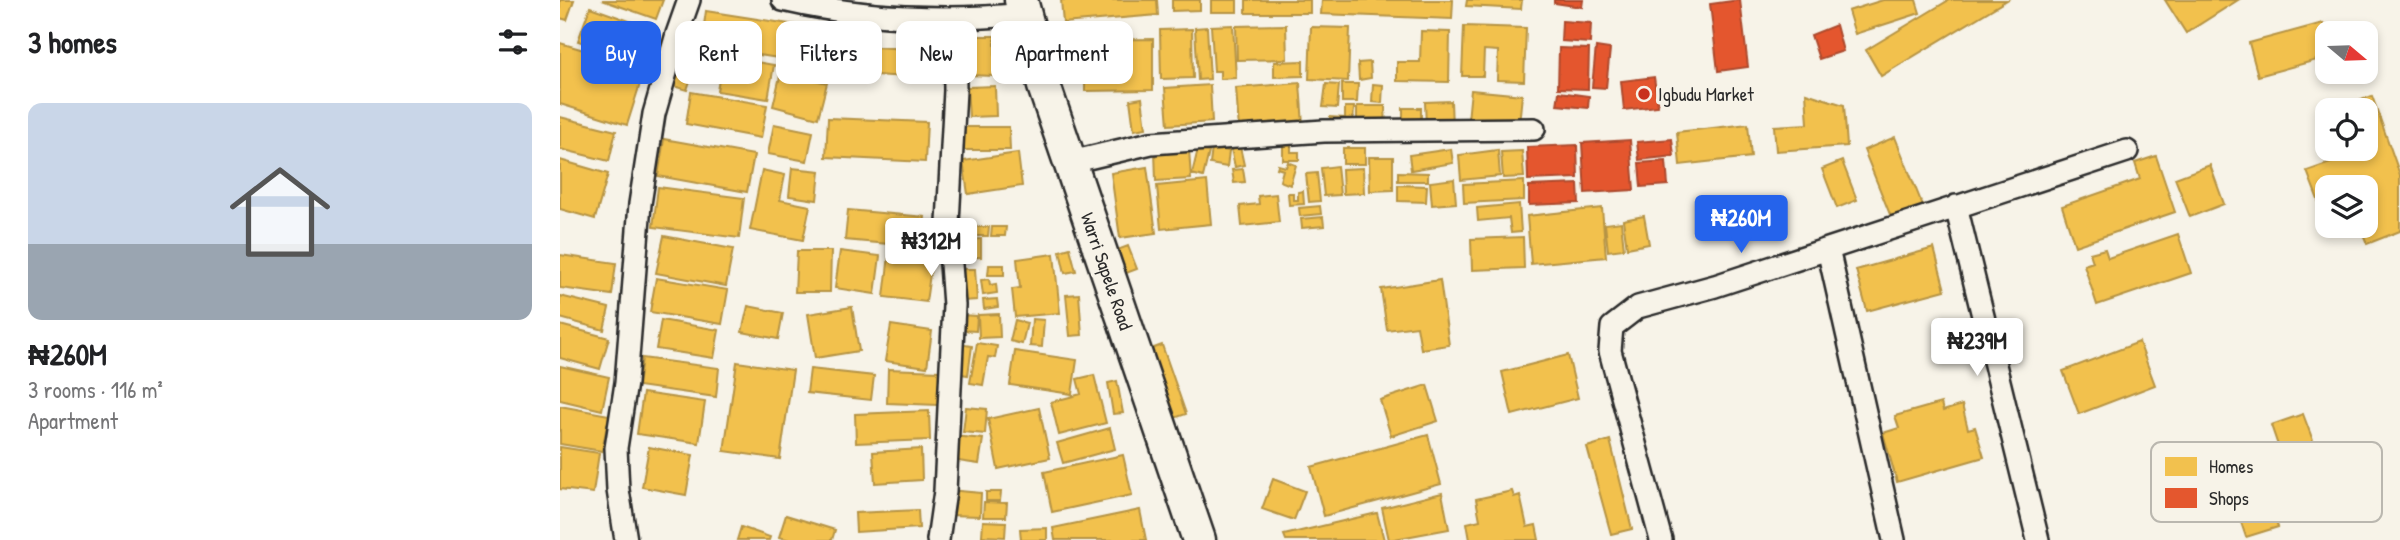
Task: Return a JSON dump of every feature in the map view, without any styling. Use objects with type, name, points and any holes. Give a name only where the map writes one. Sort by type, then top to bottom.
[{"type":"highway","name":"Warri Sapele Road","points":[[1023,7],[1044,86],[1199,540]]},
{"type":"street","points":[[626,540],[618,490],[616,448],[626,383],[640,204],[654,114],[689,0]]},
{"type":"street","points":[[783,0],[824,9],[954,19],[1023,7]]},
{"type":"street","points":[[938,540],[944,491],[954,305],[948,223],[955,90],[954,19]]},
{"type":"street","points":[[1071,162],[1151,143],[1324,131],[1534,130]]},
{"type":"street","points":[[1661,540],[1610,351],[1612,327],[1638,307],[1714,286],[2127,150]]},
{"type":"street","points":[[1956,206],[2038,540]]},
{"type":"street","points":[[1828,248],[1894,540]]},
{"type":"building: Homes","points":[[560,0],[574,0],[567,20],[560,18]]},
{"type":"building: Homes","points":[[602,0],[663,0],[656,19]]},
{"type":"building: Homes","points":[[1061,0],[1157,0],[1158,15],[1063,21]]},
{"type":"building: Homes","points":[[1172,0],[1200,0],[1200,10],[1172,11]]},
{"type":"building: Homes","points":[[1211,0],[1237,0],[1237,12],[1211,12]]},
{"type":"building: Homes","points":[[1246,0],[1310,0],[1310,13],[1246,13]]},
{"type":"building: Homes","points":[[1322,0],[1453,0],[1452,19],[1321,14]]},
{"type":"building: Homes","points":[[1467,0],[1522,0],[1521,9],[1466,6]]},
{"type":"building: Homes","points":[[1883,0],[1916,0],[1920,13],[1855,34],[1848,11]]},
{"type":"building: Homes","points":[[1949,0],[2007,0],[1881,76],[1866,50]]},
{"type":"building: Homes","points":[[2165,0],[2238,0],[2186,33]]},
{"type":"building: Homes","points":[[590,7],[630,21],[585,21]]},
{"type":"building: Homes","points":[[706,11],[776,22],[776,58],[762,55],[762,21],[705,21]]},
{"type":"building: Homes","points":[[1233,25],[1236,78],[1220,79],[1220,71],[1214,71],[1211,26]]},
{"type":"building: Homes","points":[[1286,25],[1287,59],[1237,60],[1236,26]]},
{"type":"building: Homes","points":[[2315,25],[2315,61],[2258,76],[2249,43]]},
{"type":"building: Homes","points":[[1464,26],[1526,28],[1524,81],[1497,80],[1498,51],[1484,50],[1483,76],[1462,76]]},
{"type":"building: Homes","points":[[1207,27],[1210,79],[1198,80],[1195,28]]},
{"type":"building: Homes","points":[[1311,27],[1350,28],[1348,81],[1309,79]]},
{"type":"building: Homes","points":[[1192,29],[1193,78],[1161,79],[1160,30]]},
{"type":"building: Homes","points":[[1421,31],[1450,32],[1449,82],[1397,81],[1397,62],[1420,62]]},
{"type":"building: Homes","points":[[977,36],[991,36],[991,76],[977,75]]},
{"type":"building: Homes","points":[[1133,39],[1153,39],[1153,90],[1085,91],[1085,84],[1133,84]]},
{"type":"building: Homes","points":[[560,43],[581,49],[581,84],[640,84],[627,125],[560,104]]},
{"type":"building: Homes","points":[[882,47],[896,48],[896,76],[882,75]]},
{"type":"building: Homes","points":[[1303,61],[1303,76],[1274,77],[1274,62]]},
{"type":"building: Homes","points":[[1370,62],[1371,78],[1359,80],[1358,63]]},
{"type":"building: Homes","points":[[762,63],[774,65],[768,99],[717,91],[718,84],[762,84]]},
{"type":"building: Homes","points":[[675,70],[675,84],[689,84],[687,90],[670,85]]},
{"type":"building: Homes","points":[[1300,83],[1303,125],[1239,130],[1236,88]]},
{"type":"building: Homes","points":[[778,84],[827,84],[818,118],[773,106]]},
{"type":"building: Homes","points":[[1326,84],[1339,85],[1337,108],[1323,107]]},
{"type":"building: Homes","points":[[1342,84],[1358,84],[1357,102],[1342,102]]},
{"type":"building: Homes","points":[[1373,84],[1383,85],[1382,103],[1372,102]]},
{"type":"building: Homes","points":[[1210,85],[1212,122],[1168,125],[1165,88]]},
{"type":"building: Homes","points":[[995,86],[996,116],[969,117],[967,87]]},
{"type":"building: Homes","points":[[1471,90],[1522,95],[1519,124],[1468,120]]},
{"type":"building: Homes","points":[[691,92],[767,105],[761,138],[686,124]]},
{"type":"building: Homes","points":[[1806,93],[1844,105],[1847,146],[1776,151],[1774,126],[1808,124]]},
{"type":"building: Homes","points":[[1142,98],[1146,128],[1134,130],[1130,100]]},
{"type":"building: Homes","points":[[1451,101],[1452,126],[1426,127],[1425,102]]},
{"type":"building: Homes","points":[[1357,106],[1385,106],[1386,128],[1357,129]]},
{"type":"building: Homes","points":[[1345,107],[1354,107],[1353,127],[1330,126],[1330,117],[1345,118]]},
{"type":"building: Homes","points":[[1403,108],[1421,108],[1421,128],[1403,128]]},
{"type":"building: Homes","points":[[2378,113],[2400,175],[2400,231],[2367,244],[2365,238],[2378,238],[2378,175],[2315,175],[2315,192],[2307,171],[2333,162],[2378,161]]},
{"type":"building: Homes","points":[[560,117],[616,131],[609,161],[560,149]]},
{"type":"building: Homes","points":[[828,118],[927,122],[925,162],[826,157]]},
{"type":"building: Homes","points":[[774,124],[813,132],[807,161],[768,154]]},
{"type":"building: Homes","points":[[1748,124],[1751,157],[1680,165],[1677,132]]},
{"type":"building: Homes","points":[[964,127],[1009,127],[1010,150],[964,150]]},
{"type":"building: Homes","points":[[1895,137],[1924,209],[1893,222],[1864,150]]},
{"type":"building: Homes","points":[[664,139],[754,155],[747,192],[658,176]]},
{"type":"building: Homes","points":[[1283,143],[1291,143],[1291,152],[1299,152],[1299,160],[1283,160]]},
{"type":"building: Homes","points":[[1240,147],[1244,165],[1235,167],[1231,149]]},
{"type":"building: Homes","points":[[1212,148],[1229,151],[1227,167],[1210,164]]},
{"type":"building: Homes","points":[[1343,148],[1365,148],[1365,164],[1343,164]]},
{"type":"building: Homes","points":[[1189,149],[1191,179],[1156,181],[1155,150]]},
{"type":"building: Homes","points":[[1198,149],[1209,152],[1203,177],[1192,174]]},
{"type":"building: Homes","points":[[1451,149],[1453,163],[1411,170],[1409,155]]},
{"type":"building: Homes","points":[[1498,150],[1500,176],[1461,180],[1459,155]]},
{"type":"building: Homes","points":[[1522,151],[1524,177],[1503,178],[1501,152]]},
{"type":"building: Homes","points":[[1018,153],[1022,186],[968,194],[963,161]]},
{"type":"building: Homes","points":[[2156,156],[2175,212],[2075,246],[2062,206],[2140,179],[2135,163]]},
{"type":"building: Homes","points":[[1369,157],[1393,157],[1393,190],[1370,191]]},
{"type":"building: Homes","points":[[560,160],[608,174],[595,219],[560,209]]},
{"type":"building: Homes","points":[[1842,161],[1857,200],[1837,208],[1822,169]]},
{"type":"building: Homes","points":[[1288,162],[1296,165],[1290,185],[1280,181],[1283,170],[1277,168],[1278,165],[1286,167]]},
{"type":"building: Homes","points":[[2210,165],[2224,204],[2190,217],[2175,178]]},
{"type":"building: Homes","points":[[1337,166],[1340,195],[1324,196],[1321,168]]},
{"type":"building: Homes","points":[[1147,167],[1156,233],[1120,238],[1111,173]]},
{"type":"building: Homes","points":[[792,168],[820,171],[817,200],[789,196]]},
{"type":"building: Homes","points":[[1363,168],[1364,193],[1343,194],[1342,169]]},
{"type":"building: Homes","points":[[1243,169],[1245,182],[1234,183],[1232,170]]},
{"type":"building: Homes","points":[[762,170],[785,175],[780,200],[810,206],[803,240],[750,230]]},
{"type":"building: Homes","points":[[1398,172],[1428,173],[1428,181],[1398,181]]},
{"type":"building: Homes","points":[[1317,173],[1320,201],[1309,202],[1306,174]]},
{"type":"building: Homes","points":[[1454,179],[1456,203],[1432,205],[1430,182]]},
{"type":"building: Homes","points":[[1207,181],[1211,224],[1161,229],[1157,186]]},
{"type":"building: Homes","points":[[1524,181],[1524,200],[1464,203],[1463,184]]},
{"type":"building: Homes","points":[[1398,185],[1427,186],[1426,202],[1398,201]]},
{"type":"building: Homes","points":[[658,187],[744,198],[739,238],[653,227]]},
{"type":"building: Homes","points":[[1303,191],[1304,204],[1289,205],[1288,193],[1293,193],[1293,200],[1298,200],[1298,192]]},
{"type":"building: Homes","points":[[1276,194],[1279,222],[1242,226],[1240,206],[1259,204],[1258,196]]},
{"type":"building: Homes","points":[[1519,204],[1521,232],[1511,233],[1509,218],[1478,221],[1477,208]]},
{"type":"building: Homes","points":[[1320,206],[1321,214],[1300,216],[1299,208]]},
{"type":"building: Homes","points":[[1602,208],[1606,257],[1531,264],[1527,216]]},
{"type":"building: Homes","points":[[848,210],[925,217],[921,247],[845,240]]},
{"type":"building: Homes","points":[[1644,216],[1649,244],[1627,248],[1623,220]]},
{"type":"building: Homes","points":[[1323,217],[1324,226],[1302,228],[1301,219]]},
{"type":"building: Homes","points":[[1621,222],[1624,249],[1608,251],[1605,224]]},
{"type":"building: Homes","points":[[975,227],[989,227],[988,236],[974,236]]},
{"type":"building: Homes","points":[[992,227],[1006,227],[1005,236],[991,236]]},
{"type":"building: Homes","points":[[2178,234],[2191,273],[2097,305],[2084,265],[2093,262],[2090,253],[2105,249],[2108,258]]},
{"type":"building: Homes","points":[[664,236],[733,249],[726,286],[656,273]]},
{"type":"building: Homes","points":[[1523,237],[1524,268],[1472,270],[1471,239]]},
{"type":"building: Homes","points":[[981,239],[981,257],[963,258],[962,240]]},
{"type":"building: Homes","points":[[1128,246],[1137,269],[1121,275],[1112,252]]},
{"type":"building: Homes","points":[[1070,248],[1076,271],[1065,273],[1060,251]]},
{"type":"building: Homes","points":[[1934,248],[1945,290],[1867,311],[1856,270]]},
{"type":"building: Homes","points":[[797,251],[831,251],[830,292],[795,292]]},
{"type":"building: Homes","points":[[840,251],[880,256],[875,294],[835,288]]},
{"type":"building: Homes","points":[[1054,254],[1060,313],[1015,317],[1012,289],[1020,288],[1017,259]]},
{"type":"building: Homes","points":[[560,255],[616,263],[612,295],[560,288]]},
{"type":"building: Homes","points":[[889,255],[932,260],[926,302],[884,297]]},
{"type":"building: Homes","points":[[989,265],[1004,265],[1004,275],[988,275]]},
{"type":"building: Homes","points":[[961,269],[975,269],[977,300],[963,301]]},
{"type":"building: Homes","points":[[656,278],[728,290],[722,324],[650,312]]},
{"type":"building: Homes","points":[[989,279],[990,285],[996,284],[997,293],[983,295],[981,280]]},
{"type":"building: Homes","points":[[1440,280],[1449,345],[1421,349],[1417,326],[1387,330],[1381,289]]},
{"type":"building: Homes","points":[[1079,294],[1082,335],[1070,336],[1066,295]]},
{"type":"building: Homes","points":[[560,296],[609,308],[604,330],[560,318]]},
{"type":"building: Homes","points":[[997,299],[998,307],[984,309],[983,300]]},
{"type":"building: Homes","points":[[748,306],[783,313],[778,339],[742,332]]},
{"type":"building: Homes","points":[[852,307],[859,351],[815,358],[808,314]]},
{"type":"building: Homes","points":[[999,314],[1000,337],[979,338],[978,315]]},
{"type":"building: Homes","points":[[960,315],[977,316],[976,331],[959,330]]},
{"type":"building: Homes","points":[[1032,319],[1044,320],[1042,347],[1030,346]]},
{"type":"building: Homes","points":[[661,320],[719,330],[714,358],[656,349]]},
{"type":"building: Homes","points":[[1015,320],[1027,323],[1022,344],[1010,341]]},
{"type":"building: Homes","points":[[560,325],[609,338],[600,369],[560,358]]},
{"type":"building: Homes","points":[[891,325],[932,331],[927,367],[885,361]]},
{"type":"building: Homes","points":[[2139,342],[2155,385],[2079,414],[2063,371]]},
{"type":"building: Homes","points":[[977,343],[997,346],[995,358],[988,357],[983,385],[970,383]]},
{"type":"building: Homes","points":[[958,344],[972,346],[968,375],[954,373]]},
{"type":"building: Homes","points":[[1162,345],[1186,414],[1169,420],[1145,351]]},
{"type":"building: Homes","points":[[1015,351],[1077,360],[1072,394],[1010,385]]},
{"type":"building: Homes","points":[[1568,355],[1578,398],[1512,415],[1502,372]]},
{"type":"building: Homes","points":[[642,358],[719,368],[716,397],[638,386]]},
{"type":"building: Homes","points":[[737,362],[793,370],[780,459],[724,451]]},
{"type":"building: Homes","points":[[560,366],[609,377],[602,410],[560,400]]},
{"type":"building: Homes","points":[[810,369],[874,376],[871,400],[807,393]]},
{"type":"building: Homes","points":[[888,369],[940,371],[938,405],[887,403]]},
{"type":"building: Homes","points":[[1094,375],[1106,423],[1059,435],[1051,402],[1081,394],[1077,379]]},
{"type":"building: Homes","points":[[1117,381],[1123,413],[1113,414],[1108,383]]},
{"type":"building: Homes","points":[[1427,385],[1438,421],[1391,436],[1380,400]]},
{"type":"building: Homes","points":[[643,393],[705,402],[699,443],[637,434]]},
{"type":"building: Homes","points":[[1941,403],[1943,411],[1962,405],[1968,429],[1975,427],[1984,457],[1897,482],[1883,433],[1899,428],[1895,416]]},
{"type":"building: Homes","points":[[560,406],[609,415],[602,451],[560,444]]},
{"type":"building: Homes","points":[[966,407],[987,409],[985,434],[963,432]]},
{"type":"building: Homes","points":[[1039,408],[1050,458],[998,469],[988,419]]},
{"type":"building: Homes","points":[[929,411],[930,440],[856,443],[855,414]]},
{"type":"building: Homes","points":[[2303,414],[2314,442],[2277,442],[2271,425]]},
{"type":"building: Homes","points":[[1110,428],[1115,449],[1063,463],[1057,443]]},
{"type":"building: Homes","points":[[1428,435],[1441,484],[1324,516],[1311,467]]},
{"type":"building: Homes","points":[[954,436],[983,439],[979,464],[951,460]]},
{"type":"building: Homes","points":[[1610,440],[1632,529],[1611,534],[1587,447]]},
{"type":"building: Homes","points":[[560,447],[599,453],[593,493],[560,489]]},
{"type":"building: Homes","points":[[649,447],[693,455],[686,495],[642,487]]},
{"type":"building: Homes","points":[[921,449],[922,480],[875,483],[873,452]]},
{"type":"building: Homes","points":[[1123,455],[1132,495],[1052,512],[1044,472]]},
{"type":"building: Homes","points":[[1273,479],[1305,491],[1294,520],[1262,509]]},
{"type":"building: Homes","points":[[948,490],[981,493],[980,516],[948,515]]},
{"type":"building: Homes","points":[[1512,491],[1514,497],[1520,495],[1527,527],[1536,525],[1539,540],[1470,540],[1467,523],[1480,520],[1476,499]]},
{"type":"building: Homes","points":[[986,492],[1001,492],[1000,501],[986,501]]},
{"type":"building: Homes","points":[[1442,493],[1449,529],[1389,540],[1382,508]]},
{"type":"building: Homes","points":[[984,502],[1007,503],[1006,517],[983,517]]},
{"type":"building: Homes","points":[[918,510],[919,528],[856,532],[855,513]]},
{"type":"building: Homes","points":[[1140,510],[1146,540],[1055,540],[1053,528]]},
{"type":"building: Homes","points":[[1377,513],[1384,540],[1286,540],[1284,535]]},
{"type":"building: Homes","points":[[786,515],[835,530],[832,540],[790,540],[779,537]]},
{"type":"building: Homes","points":[[983,521],[1006,522],[1005,537],[982,536]]},
{"type":"building: Homes","points":[[2241,522],[2276,522],[2278,527],[2246,537]]},
{"type":"building: Homes","points":[[741,527],[770,537],[769,540],[737,540]]},
{"type":"building: Homes","points":[[1047,528],[1047,540],[1021,540],[1020,529]]},
{"type":"building: Shops","points":[[1554,0],[1583,0],[1582,7],[1554,3]]},
{"type":"building: Shops","points":[[1740,0],[1748,67],[1718,71],[1710,4]]},
{"type":"building: Shops","points":[[1562,21],[1591,23],[1590,43],[1561,41]]},
{"type":"building: Shops","points":[[1836,25],[1843,51],[1819,59],[1811,35]]},
{"type":"building: Shops","points":[[1596,47],[1610,49],[1606,88],[1592,87]]},
{"type":"building: Shops","points":[[1559,48],[1589,49],[1588,89],[1558,88]]},
{"type":"building: Shops","points":[[1654,77],[1658,106],[1624,110],[1621,81]]},
{"type":"building: Shops","points":[[1559,92],[1589,96],[1588,108],[1557,105]]},
{"type":"building: Shops","points":[[1672,139],[1674,156],[1639,160],[1637,142]]},
{"type":"building: Shops","points":[[1630,140],[1634,190],[1585,193],[1582,143]]},
{"type":"building: Shops","points":[[1577,145],[1578,178],[1528,180],[1527,147]]},
{"type":"building: Shops","points":[[1666,161],[1668,185],[1641,187],[1639,163]]},
{"type":"building: Shops","points":[[1578,184],[1579,203],[1529,205],[1529,186]]},
{"type":"place","name":"Igbudu Market","points":[[1644,94]]}]
